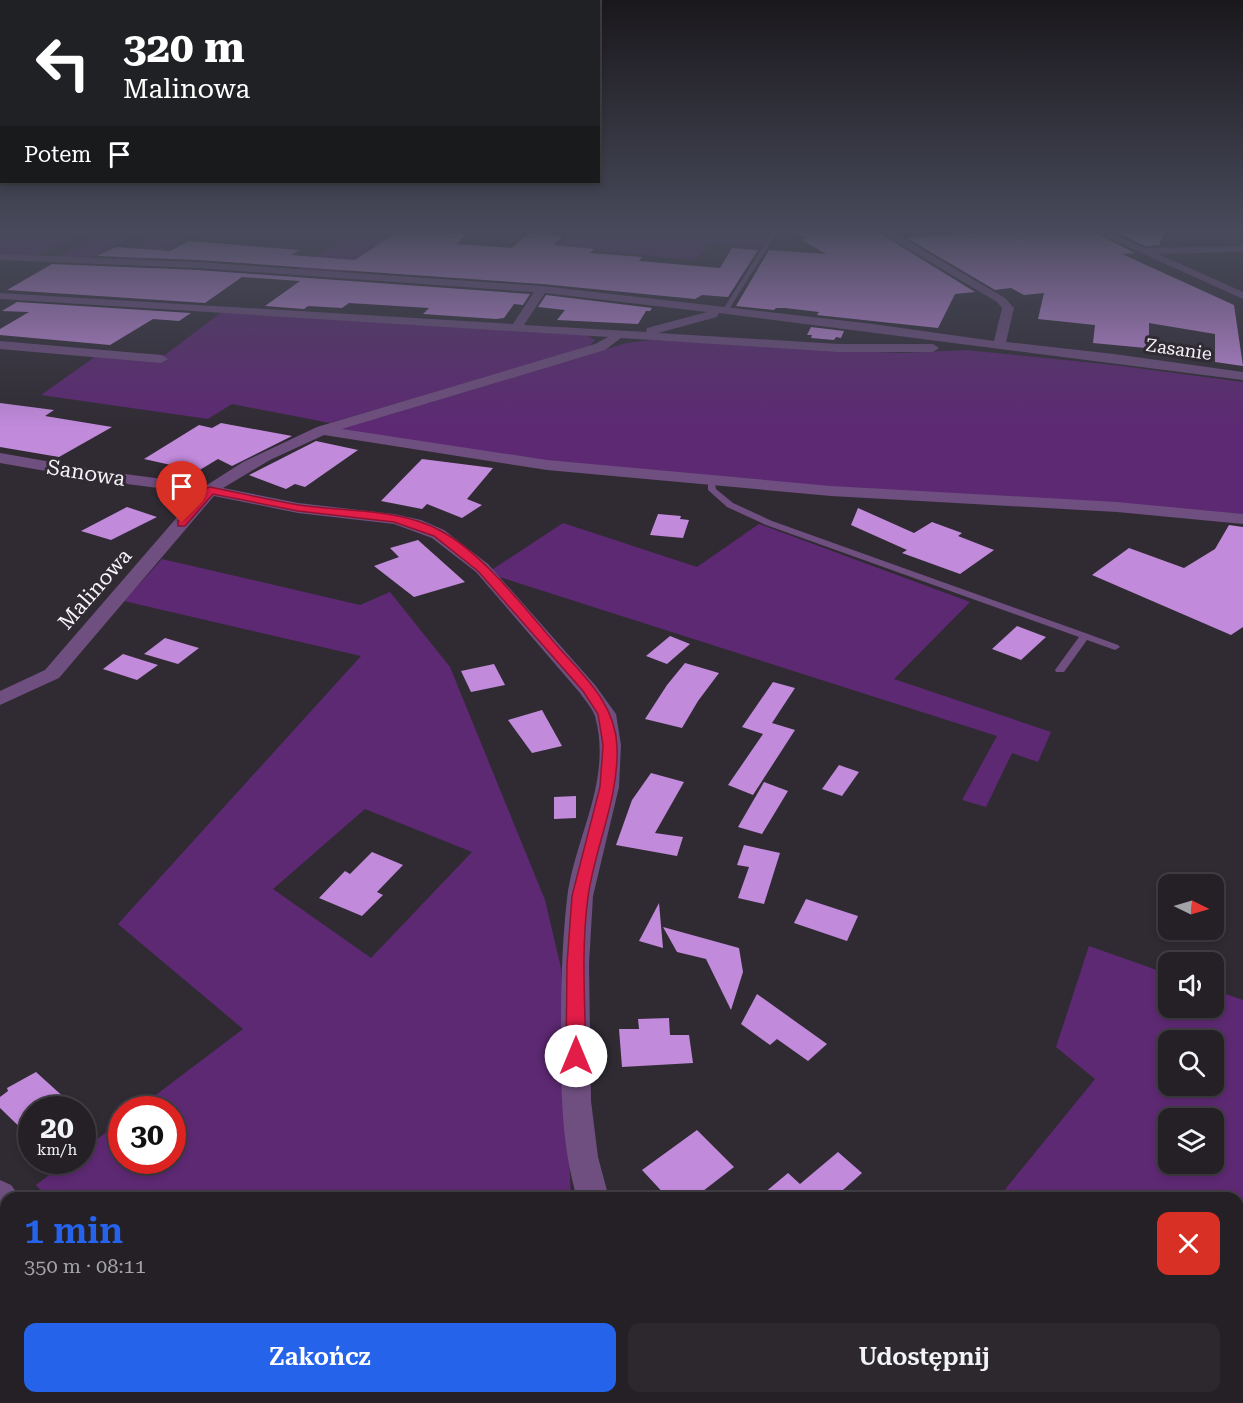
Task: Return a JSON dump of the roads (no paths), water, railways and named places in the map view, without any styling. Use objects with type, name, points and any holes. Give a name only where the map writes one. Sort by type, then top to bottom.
[{"type":"street","points":[[8,296],[878,349],[999,345],[1008,308],[995,296]]},
{"type":"street","points":[[516,328],[537,296]]},
{"type":"street","name":"Zasanie","points":[[605,296],[1114,358],[1243,376]]},
{"type":"street","points":[[644,336],[652,331],[726,311]]},
{"type":"street","name":"Malinowa","points":[[0,699],[52,674],[210,490],[222,480],[322,430],[600,347],[614,340],[618,334]]},
{"type":"street","points":[[0,345],[161,359]]},
{"type":"street","points":[[322,430],[547,465],[831,491],[1117,507],[1243,519]]},
{"type":"street","name":"Sanowa","points":[[0,459],[114,478],[210,490],[298,508],[394,519],[416,524],[438,534],[482,568],[588,689],[605,714],[610,745],[608,787],[580,896],[576,964],[576,1101],[582,1157],[591,1192]]},
{"type":"lane","points":[[726,311],[735,296]]},
{"type":"lane","points":[[711,480],[712,490],[730,505],[769,523],[1115,647]]},
{"type":"lane","points":[[1060,670],[1085,636]]}]
